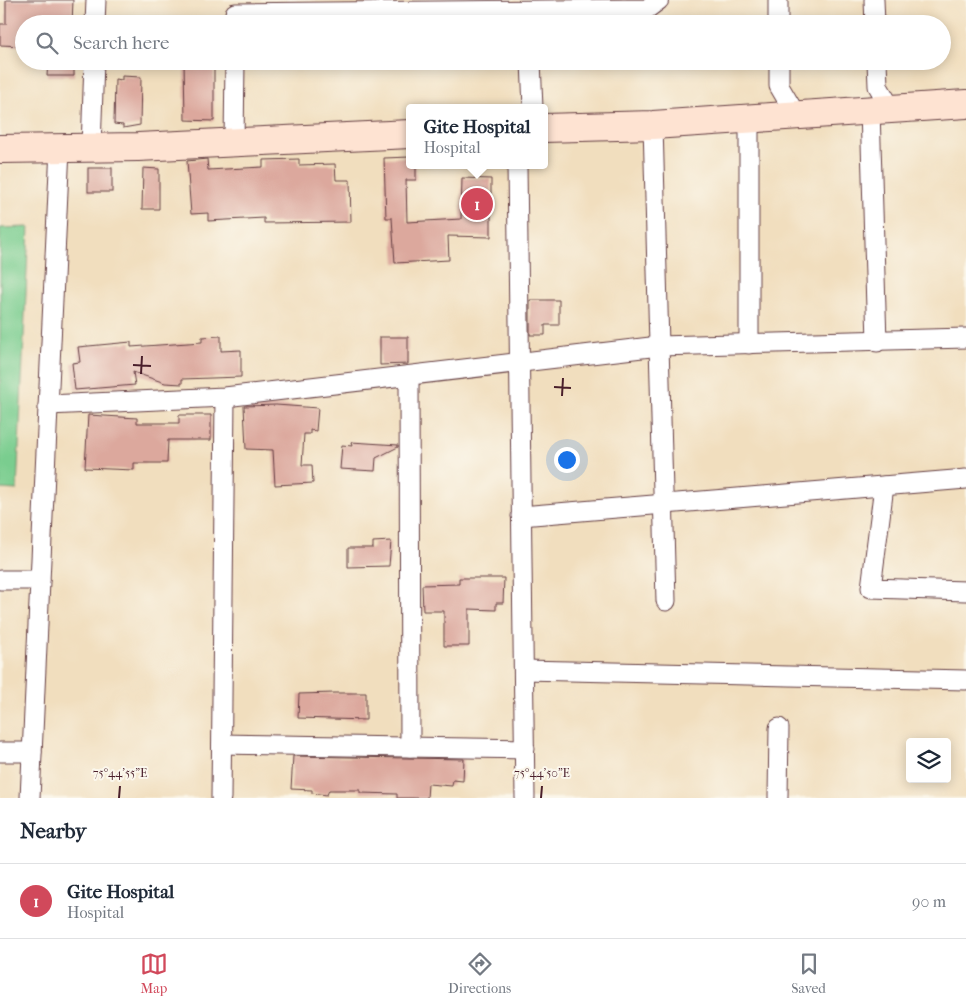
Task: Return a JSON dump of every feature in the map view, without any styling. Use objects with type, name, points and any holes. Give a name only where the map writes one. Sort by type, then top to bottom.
[{"type":"street","points":[[95,15],[96,0]]},
{"type":"street","points":[[236,15],[236,13],[648,9],[659,0]]},
{"type":"street","points":[[778,0],[778,15]]},
{"type":"street","points":[[874,0],[875,15]]},
{"type":"street","points":[[91,148],[94,70]]},
{"type":"street","points":[[234,142],[235,70]]},
{"type":"street","points":[[531,70],[533,104]]},
{"type":"street","points":[[778,70],[779,86],[796,114]]},
{"type":"street","points":[[877,70],[880,109],[877,342]]},
{"type":"street","points":[[548,128],[653,125],[749,117],[966,104]]},
{"type":"street","points":[[749,117],[749,344]]},
{"type":"street","points":[[653,125],[666,601]]},
{"type":"street","points":[[0,149],[91,148],[406,134]]},
{"type":"street","points":[[30,798],[60,148]]},
{"type":"street","points":[[516,169],[525,798]]},
{"type":"street","points":[[48,405],[225,397],[409,377],[519,361],[659,346],[877,342],[966,338]]},
{"type":"street","points":[[409,377],[410,747]]},
{"type":"street","points":[[221,798],[225,397]]},
{"type":"street","points":[[521,516],[966,478]]},
{"type":"street","points":[[884,486],[871,588],[966,591]]},
{"type":"street","points":[[0,580],[40,580]]},
{"type":"street","points":[[524,670],[966,680]]},
{"type":"street","points":[[778,798],[779,728]]},
{"type":"street","points":[[222,744],[525,749]]},
{"type":"street","points":[[0,752],[32,752]]},
{"type":"green space","points":[[29,227],[17,490],[0,489],[0,228]]},
{"type":"building","points":[[6,0],[73,0],[72,15],[15,15],[15,46],[0,45],[0,24],[6,24]]},
{"type":"building","points":[[47,70],[74,70],[74,76],[47,76]]},
{"type":"building","points":[[184,70],[214,70],[214,121],[185,120]]},
{"type":"building","points":[[122,76],[141,77],[140,125],[123,128],[123,125],[114,124],[115,79],[122,80]]},
{"type":"building","points":[[406,157],[406,169],[416,169],[416,180],[406,180],[407,222],[461,219],[462,178],[491,179],[491,237],[448,236],[449,260],[395,263],[392,218],[386,218],[384,158]]},
{"type":"building","points":[[207,159],[208,170],[263,167],[263,160],[299,159],[299,165],[335,164],[336,180],[350,180],[351,222],[264,223],[264,218],[208,221],[208,213],[191,214],[187,161]]},
{"type":"building","points":[[88,168],[112,168],[112,192],[88,192]]},
{"type":"building","points":[[143,168],[159,169],[159,209],[142,209]]},
{"type":"building","points":[[530,300],[559,300],[559,325],[545,325],[545,335],[530,335]]},
{"type":"building","points":[[221,336],[221,351],[241,350],[241,377],[182,379],[182,384],[165,383],[133,372],[135,385],[75,390],[72,363],[80,362],[78,347],[131,342],[131,347],[202,342],[202,337]]},
{"type":"building","points":[[380,337],[408,337],[408,364],[380,365]]},
{"type":"building","points":[[276,405],[318,408],[316,431],[310,430],[310,434],[304,434],[302,465],[312,465],[313,483],[275,485],[273,450],[246,449],[244,406]]},
{"type":"building","points":[[88,415],[137,418],[137,423],[179,423],[179,415],[211,415],[211,440],[168,440],[167,463],[134,463],[134,470],[85,468]]},
{"type":"building","points":[[351,442],[398,445],[398,447],[376,458],[375,471],[340,469],[342,445],[352,446]]},
{"type":"building","points":[[391,541],[389,566],[348,567],[348,548],[373,548],[373,542]]},
{"type":"building","points":[[459,578],[504,578],[503,603],[496,603],[496,610],[469,609],[469,646],[444,646],[444,611],[423,611],[422,585],[459,584]]},
{"type":"building","points":[[366,693],[366,720],[298,718],[299,694]]},
{"type":"building","points":[[293,756],[464,759],[463,781],[453,780],[452,786],[428,784],[427,798],[397,798],[397,794],[360,793],[360,790],[329,790],[327,795],[312,793],[312,790],[291,789]]},
{"type":"place","name":"Gite Hospital","points":[[477,204]]}]
